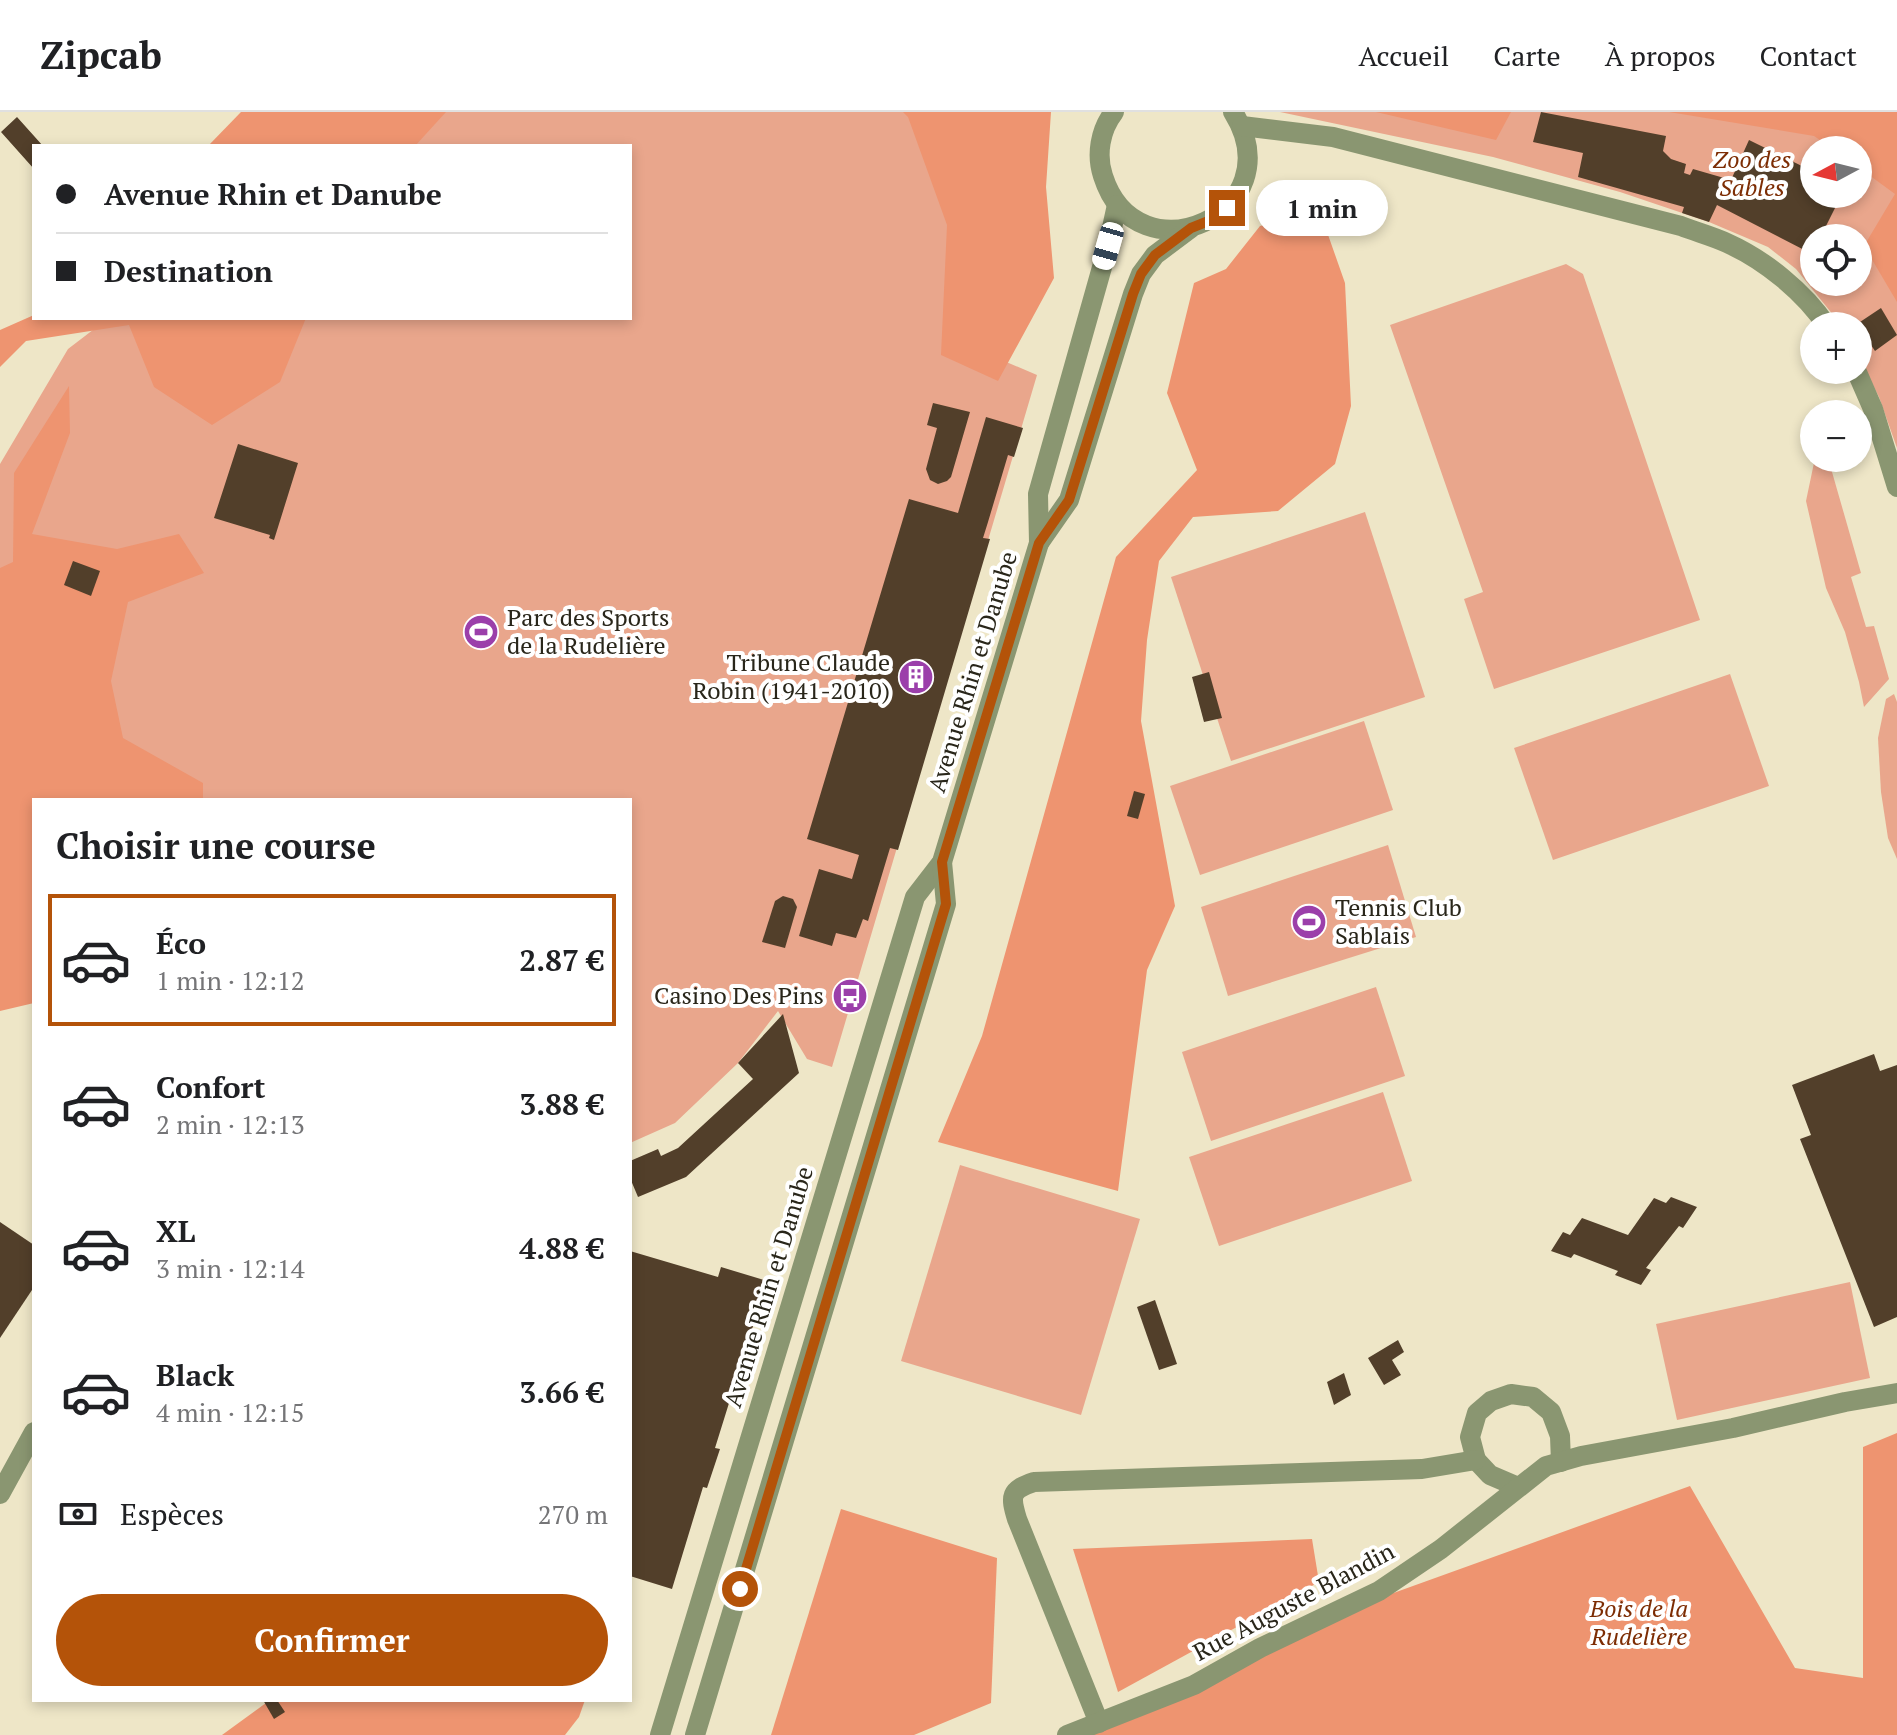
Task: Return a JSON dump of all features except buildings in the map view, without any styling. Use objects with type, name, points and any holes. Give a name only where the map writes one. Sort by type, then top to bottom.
[{"type":"street","points":[[1114,112],[1103,131],[1100,169],[1106,188],[1117,205],[1147,226],[1166,230],[1191,228]]},
{"type":"street","points":[[1237,119],[1333,137],[1681,226],[1729,244],[1775,271],[1817,312]]},
{"type":"street","name":"Avenue Rhin et Danube","points":[[660,1735],[915,897],[942,862],[1039,543],[1069,500],[1141,274],[1155,255],[1191,228],[1211,220],[1227,208],[1239,192],[1247,169],[1248,149],[1237,119]]},
{"type":"street","name":"Avenue Rhin et Danube","points":[[1039,543],[1038,494],[1117,205]]},
{"type":"street","points":[[1862,384],[1897,487]]},
{"type":"street","name":"Avenue Rhin et Danube","points":[[695,1735],[946,904],[942,862]]},
{"type":"street","name":"Rue Auguste Blandin","points":[[1067,1735],[1194,1685],[1260,1648],[1379,1591],[1441,1549],[1546,1466],[1581,1456],[1897,1393]]},
{"type":"street","points":[[1518,1487],[1490,1475],[1476,1460],[1470,1437],[1477,1413],[1491,1401],[1511,1394],[1533,1397],[1551,1412],[1560,1436],[1561,1462]]},
{"type":"street","points":[[0,1494],[32,1436]]},
{"type":"street","points":[[1099,1723],[1017,1519],[1012,1503],[1013,1494],[1020,1487],[1034,1482],[1422,1469],[1476,1460]]},
{"type":"green space","points":[[241,112],[446,112],[417,144],[210,144]]},
{"type":"green space","name":"Parc des Sports de la Rudelière","points":[[269,112],[947,112],[1004,361],[1037,375],[832,1067],[807,1059],[778,1011],[738,1063],[675,1123],[632,1142],[632,798],[32,798],[0,929],[0,464],[68,349],[102,320],[632,320],[632,144],[243,144]]},
{"type":"green space","points":[[903,112],[1051,112],[1046,187],[1054,278],[998,381],[941,355],[947,225],[908,117]]},
{"type":"green space","name":"Zoo des Sables","points":[[1280,112],[1897,112],[1897,448],[1872,383],[1872,312],[1831,312],[1818,296],[1872,296],[1872,224],[1800,224],[1800,274],[1768,247],[1709,222],[1620,192],[1493,157]]},
{"type":"green space","points":[[1376,112],[1511,112],[1496,140]]},
{"type":"green space","points":[[1669,112],[1897,112],[1897,302],[1872,260],[1872,233],[1895,194],[1872,177],[1872,136],[1814,136]]},
{"type":"green space","points":[[1320,212],[1345,283],[1351,406],[1335,464],[1278,511],[1193,517],[1159,561],[1147,640],[1141,721],[1175,906],[1147,970],[1118,1191],[938,1142],[982,1036],[1116,557],[1197,470],[1167,393],[1194,283],[1226,269],[1260,226]]},
{"type":"green space","points":[[1566,264],[1583,274],[1700,620],[1494,689],[1464,599],[1483,592],[1390,325]]},
{"type":"green space","points":[[32,316],[32,320],[305,320],[280,382],[212,425],[154,387],[129,325],[26,341],[0,367],[0,330]]},
{"type":"green space","points":[[69,386],[70,433],[32,534],[117,549],[179,534],[204,573],[128,602],[111,681],[123,738],[203,783],[203,798],[32,798],[32,1003],[0,1011],[0,568],[13,562],[14,473]]},
{"type":"green space","points":[[1812,472],[1832,472],[1861,573],[1851,577],[1866,627],[1874,626],[1889,679],[1864,707],[1845,632],[1826,588],[1806,501]]},
{"type":"green space","points":[[1365,512],[1425,697],[1231,761],[1171,577]]},
{"type":"green space","points":[[1730,674],[1769,786],[1553,860],[1514,748]]},
{"type":"green space","points":[[1894,694],[1897,702],[1897,859],[1888,838],[1878,738],[1886,699]]},
{"type":"green space","points":[[1364,721],[1393,810],[1200,875],[1170,786]]},
{"type":"green space","name":"Tennis Club Sablais","points":[[1388,845],[1416,937],[1228,996],[1201,907]]},
{"type":"green space","points":[[1376,987],[1405,1076],[1211,1141],[1182,1052]]},
{"type":"green space","points":[[1383,1092],[1412,1181],[1219,1246],[1189,1157]]},
{"type":"green space","points":[[960,1165],[1140,1219],[1081,1415],[901,1361]]},
{"type":"green space","points":[[1850,1282],[1870,1378],[1677,1420],[1656,1324]]},
{"type":"green space","name":"Bois de la Rudelière","points":[[1897,1433],[1897,1735],[1074,1735],[1313,1622],[1690,1486],[1795,1668],[1863,1678],[1863,1447]]},
{"type":"green space","points":[[841,1509],[997,1558],[991,1703],[914,1735],[771,1735]]},
{"type":"green space","points":[[1312,1539],[1319,1582],[1118,1692],[1073,1549]]},
{"type":"green space","points":[[267,1702],[584,1702],[579,1717],[565,1735],[222,1735]]},
{"type":"place","name":"Parc des Sports de la Rudelière","points":[[481,632]]},
{"type":"place","name":"Tribune Claude Robin (1941-2010)","points":[[916,677]]},
{"type":"place","name":"Tennis Club Sablais","points":[[1309,922]]},
{"type":"place","name":"Casino Des Pins","points":[[850,996]]},
{"type":"route","points":[[740,1589],[946,904],[942,862],[1039,543],[1069,500],[1141,274],[1155,255],[1191,228],[1211,220],[1227,208]]}]
